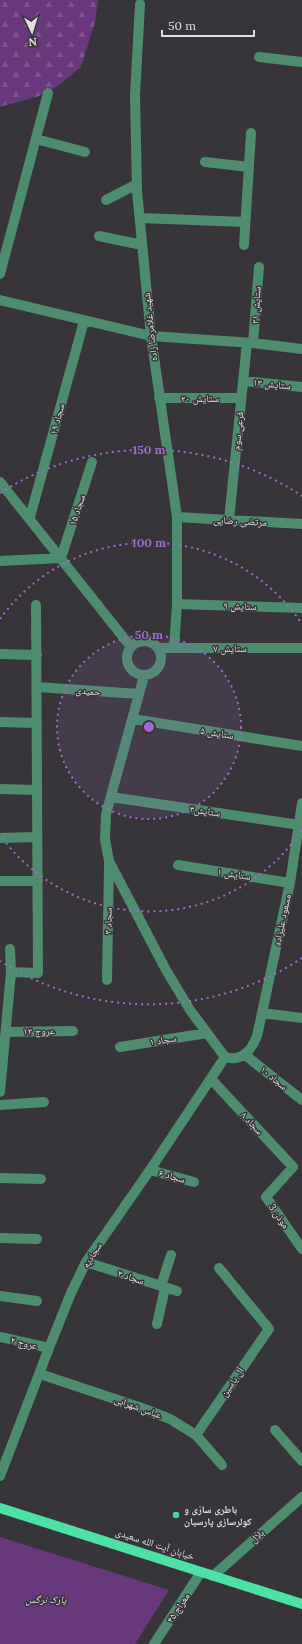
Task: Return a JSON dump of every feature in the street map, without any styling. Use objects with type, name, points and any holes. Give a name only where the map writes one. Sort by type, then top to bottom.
[{"type":"main road","name":"خیابان آیت الله سعیدی","points":[[0,1508],[302,1604]]},
{"type":"street","name":"شهید غلامرضا زاده","points":[[140,4],[135,96],[137,184],[151,336],[177,517],[177,604],[174,648]]},
{"type":"street","points":[[259,57],[302,62]]},
{"type":"street","points":[[0,274],[48,93]]},
{"type":"street","points":[[244,245],[251,133]]},
{"type":"street","points":[[36,139],[85,152]]},
{"type":"street","points":[[205,162],[249,167]]},
{"type":"street","points":[[106,200],[137,184]]},
{"type":"street","points":[[140,218],[245,222]]},
{"type":"street","points":[[100,236],[142,245]]},
{"type":"street","name":"ستایش ۲۱","points":[[250,343],[259,267]]},
{"type":"street","points":[[0,300],[151,336],[250,343],[302,349]]},
{"type":"street","name":"سجاد ۱۹","points":[[30,517],[84,321]]},
{"type":"street","name":"فرعی سوم","points":[[229,520],[243,381],[250,343]]},
{"type":"street","name":"ستایش ۱۳","points":[[243,381],[302,387]]},
{"type":"street","name":"ستایش ۲۰","points":[[159,398],[241,398]]},
{"type":"street","name":"سجاد ۱۵","points":[[61,558],[92,462]]},
{"type":"street","points":[[0,482],[30,517],[131,647]]},
{"type":"street","name":"مرتضی رضایی","points":[[177,517],[302,524]]},
{"type":"street","points":[[0,561],[61,558]]},
{"type":"street","name":"ستایش ۹","points":[[177,604],[302,608]]},
{"type":"street","points":[[11,972],[38,973],[36,605]]},
{"type":"street","points":[[145,641],[153,643],[159,648],[162,655],[158,670],[152,674],[144,676],[136,674],[130,669],[127,662],[128,654],[131,647],[137,642],[145,641]]},
{"type":"street","name":"ستایش ۷","points":[[159,648],[302,648]]},
{"type":"street","points":[[0,654],[37,655]]},
{"type":"street","points":[[144,676],[106,814],[104,839],[109,861],[166,970],[190,1010],[225,1057],[233,1059],[245,1055]]},
{"type":"street","name":"حمیدی","points":[[37,687],[139,694]]},
{"type":"street","name":"ستایش ۵","points":[[133,719],[302,746]]},
{"type":"street","points":[[0,722],[37,723]]},
{"type":"street","points":[[0,789],[37,790]]},
{"type":"street","name":"ستایش۳","points":[[111,797],[300,825]]},
{"type":"street","name":"مسعود علیزاده","points":[[245,1055],[252,1047],[257,1036],[290,883],[300,825],[302,803]]},
{"type":"street","points":[[0,838],[37,838]]},
{"type":"street","name":"سجاد ۳","points":[[107,980],[109,861]]},
{"type":"street","name":"ستایش ۱","points":[[178,865],[290,883]]},
{"type":"street","points":[[0,881],[38,881]]},
{"type":"street","points":[[0,1092],[1,1062],[6,1032],[4,1011],[11,972],[10,949]]},
{"type":"street","points":[[262,1013],[302,1018]]},
{"type":"street","name":"عروج ۱۲","points":[[6,1032],[73,1031]]},
{"type":"street","name":"سجاد ۱","points":[[120,1047],[207,1033]]},
{"type":"street","name":"سجاد ۱۰","points":[[245,1055],[302,1100]]},
{"type":"street","name":"سجادیه","points":[[0,1476],[40,1374],[48,1348],[86,1262],[150,1170],[225,1057]]},
{"type":"street","name":"سجاد ۸","points":[[211,1079],[293,1167]]},
{"type":"street","points":[[0,1105],[44,1102]]},
{"type":"street","name":"موذن 3","points":[[293,1167],[266,1197],[302,1249]]},
{"type":"street","name":"سجاد ۶","points":[[150,1170],[194,1182]]},
{"type":"street","points":[[0,1178],[41,1179]]},
{"type":"street","points":[[0,1238],[37,1239]]},
{"type":"street","points":[[157,1324],[163,1287],[171,1255]]},
{"type":"street","name":"سجاد ۴","points":[[86,1262],[177,1292]]},
{"type":"street","name":"آل یاسین","points":[[196,1435],[269,1329],[219,1268]]},
{"type":"street","points":[[0,1296],[36,1301]]},
{"type":"street","name":"عروج ۲","points":[[0,1337],[48,1348]]},
{"type":"street","name":"عباس شهرابی","points":[[40,1374],[142,1408],[170,1419],[196,1435],[222,1465]]},
{"type":"street","points":[[275,1430],[302,1461]]},
{"type":"street","name":"بلال","points":[[213,1576],[302,1497]]},
{"type":"street","name":"معراج ۴۵","points":[[154,1644],[201,1572]]},
{"type":"green space","points":[[0,0],[98,0],[95,22],[81,67],[58,86],[39,96],[0,107]]},
{"type":"green space","name":"پارک نرگس","points":[[0,1537],[169,1590],[135,1644],[0,1644]]},
{"type":"place","name":"باطری سازی و کولرسازی پارسیان","points":[[176,1515]]}]
